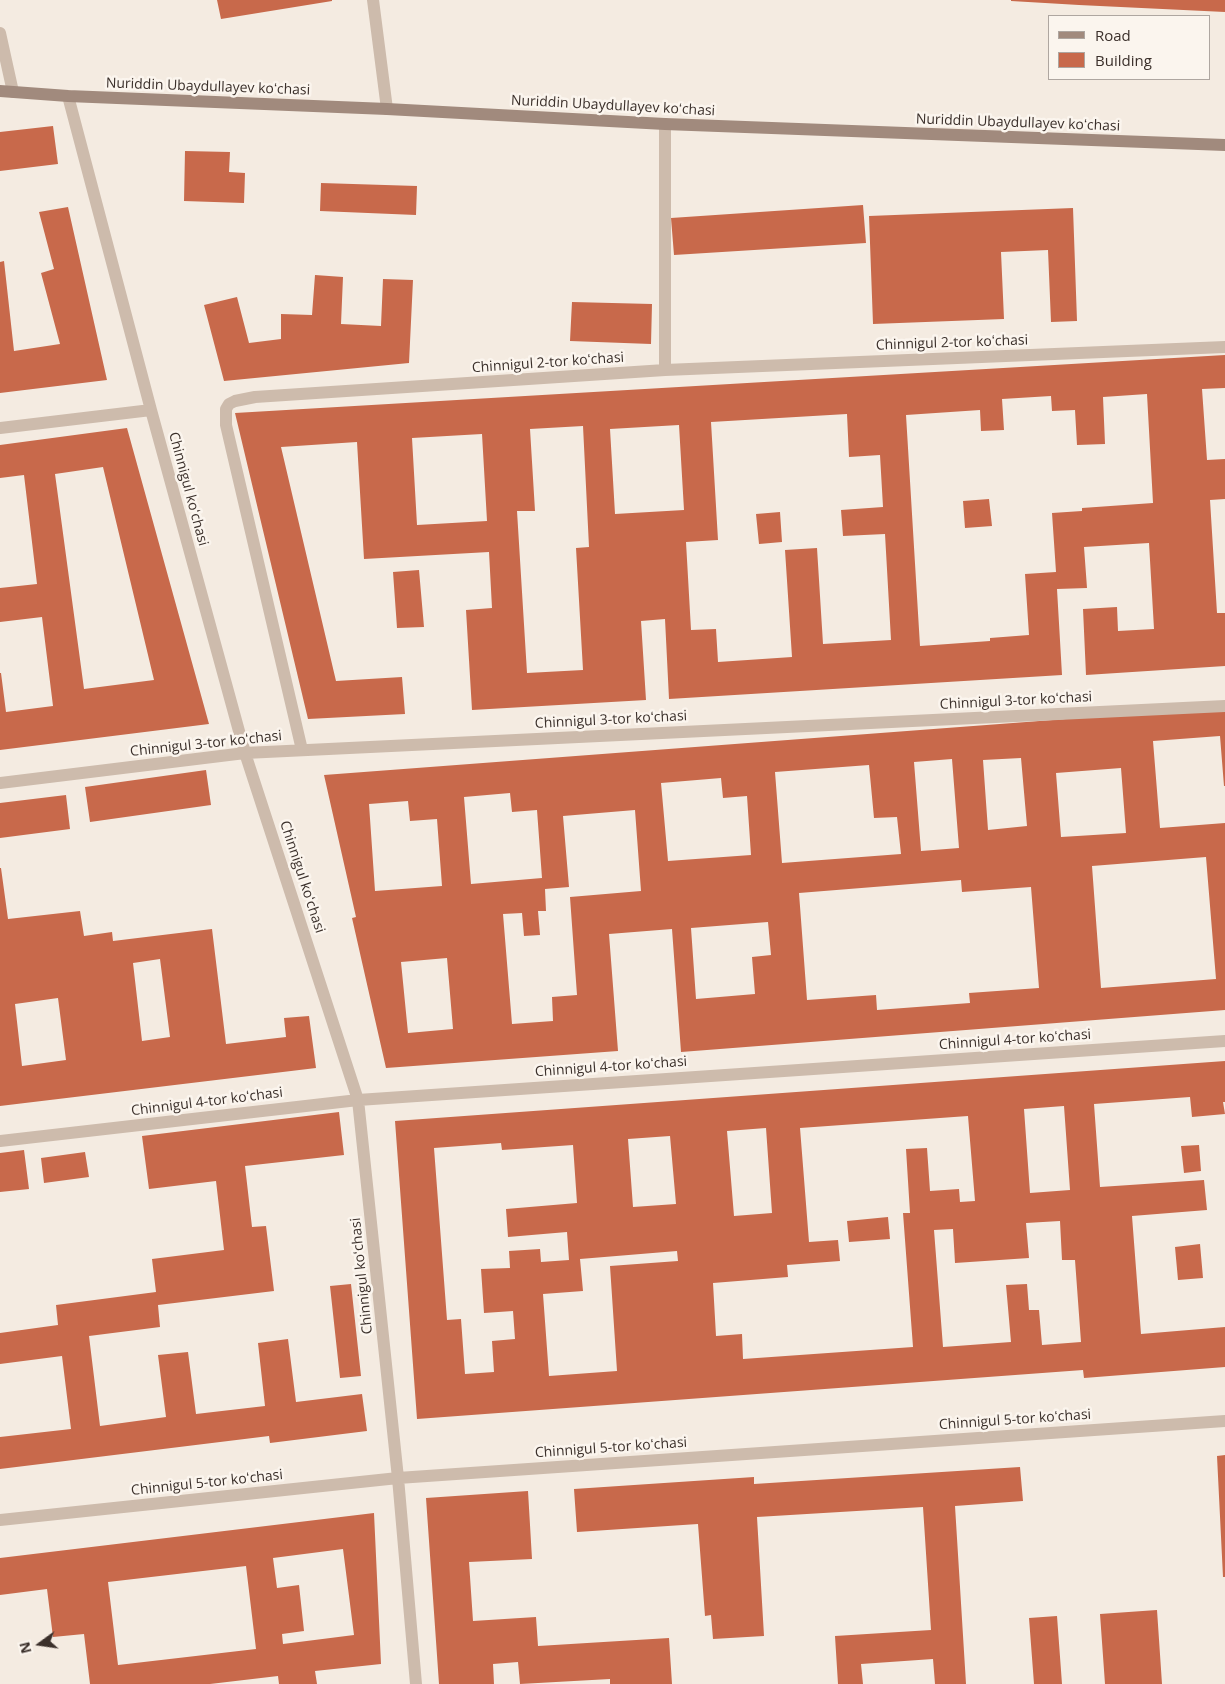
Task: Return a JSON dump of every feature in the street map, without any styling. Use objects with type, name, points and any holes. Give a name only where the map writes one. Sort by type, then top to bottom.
[{"type":"main road","name":"Nuriddin Ubaydullayev koʻchasi","points":[[6,91],[68,96],[388,109],[665,124],[1225,145]]},
{"type":"street","points":[[373,0],[388,109]]},
{"type":"street","points":[[0,33],[6,91]]},
{"type":"street","name":"Chinnigul koʻchasi","points":[[68,96],[151,410],[245,753],[358,1100],[398,1478],[416,1684]]},
{"type":"street","points":[[665,124],[665,370]]},
{"type":"street","name":"Chinnigul 2-tor koʻchasi","points":[[302,750],[226,425],[226,409],[235,400],[665,370],[1225,347]]},
{"type":"street","points":[[0,428],[151,410]]},
{"type":"street","name":"Chinnigul 3-tor koʻchasi","points":[[0,783],[245,753],[1225,706]]},
{"type":"street","name":"Chinnigul 4-tor koʻchasi","points":[[0,1141],[358,1100],[1225,1041]]},
{"type":"street","name":"Chinnigul 5-tor koʻchasi","points":[[0,1520],[398,1478],[1225,1421]]},
{"type":"building","points":[[217,0],[332,0],[332,1],[221,19]]},
{"type":"building","points":[[1011,0],[1225,0],[1225,12],[1079,5]]},
{"type":"building","points":[[53,126],[58,164],[0,171],[0,132]]},
{"type":"building","points":[[185,151],[230,152],[229,172],[245,173],[244,203],[184,201]]},
{"type":"building","points":[[321,183],[417,186],[416,215],[320,211]]},
{"type":"building","points":[[863,205],[866,243],[674,255],[671,218]]},
{"type":"building","points":[[68,207],[107,380],[0,393],[0,262],[4,261],[14,351],[60,344],[41,273],[54,269],[39,212]]},
{"type":"building","points":[[1073,208],[1077,321],[1051,322],[1048,250],[1001,252],[1004,319],[873,324],[869,216]]},
{"type":"building","points":[[315,275],[343,277],[341,324],[381,326],[383,279],[413,280],[409,363],[224,381],[204,305],[237,297],[249,343],[281,339],[281,314],[312,315]]},
{"type":"building","points":[[572,302],[652,304],[651,344],[570,341]]},
{"type":"building","points":[[1225,355],[1225,388],[1202,389],[1207,460],[1225,459],[1225,499],[1210,500],[1217,613],[1225,613],[1225,666],[1086,675],[1083,609],[1117,607],[1118,631],[1154,629],[1149,543],[1084,547],[1087,588],[1057,589],[1062,675],[669,699],[665,619],[641,621],[646,700],[472,710],[466,610],[492,608],[489,552],[364,559],[357,442],[281,447],[336,681],[402,677],[405,714],[308,719],[235,413]],"holes":[[[1147,394],[1153,503],[1082,508],[1082,511],[1052,513],[1056,572],[1025,574],[1029,635],[990,638],[990,641],[920,646],[906,415],[980,410],[981,431],[1004,430],[1002,399],[1051,396],[1052,411],[1075,410],[1077,445],[1105,444],[1103,397]],[[847,414],[849,457],[880,455],[883,507],[841,510],[843,536],[885,534],[891,640],[823,644],[817,548],[785,550],[792,657],[718,662],[716,629],[691,630],[686,542],[718,540],[711,422]],[[679,425],[684,510],[615,514],[610,429]],[[583,426],[589,547],[576,548],[583,670],[527,673],[517,511],[535,511],[530,429]],[[482,434],[487,521],[417,525],[412,438]]]},
{"type":"building","points":[[127,428],[209,724],[0,750],[0,673],[6,712],[53,706],[42,617],[0,622],[0,588],[37,584],[24,475],[0,478],[0,445]],"holes":[[[103,467],[154,680],[84,689],[55,474]]]},
{"type":"building","points":[[989,499],[992,526],[965,528],[963,501]]},
{"type":"building","points":[[780,512],[782,542],[759,544],[756,514]]},
{"type":"building","points":[[419,570],[424,627],[397,628],[393,572]]},
{"type":"building","points":[[1225,707],[1225,786],[1220,736],[1153,741],[1160,828],[1225,823],[1225,1010],[681,1052],[672,929],[609,934],[618,1051],[386,1068],[352,918],[356,917],[324,775]],"holes":[[[1021,758],[1027,826],[988,830],[983,760]],[[952,759],[959,848],[921,851],[914,762]],[[869,765],[874,818],[897,817],[901,854],[782,863],[775,772]],[[1121,768],[1126,833],[1061,837],[1056,773]],[[721,778],[723,798],[747,796],[751,855],[668,861],[661,783]],[[510,793],[512,812],[537,810],[542,878],[471,884],[464,797]],[[408,801],[410,821],[437,819],[442,886],[375,891],[369,804]],[[635,810],[641,891],[570,897],[577,995],[552,997],[553,1021],[512,1024],[503,914],[522,913],[524,936],[540,935],[538,911],[546,911],[545,889],[569,887],[563,816]],[[1206,857],[1216,979],[1101,988],[1092,866]],[[961,880],[962,892],[1031,887],[1039,988],[969,993],[970,1003],[877,1010],[876,995],[807,1000],[799,893]],[[768,922],[771,955],[752,957],[755,994],[696,999],[691,928]],[[447,958],[453,1029],[408,1033],[401,962]]]},
{"type":"building","points":[[206,770],[211,805],[90,822],[85,787]]},
{"type":"building","points":[[66,795],[70,829],[0,838],[0,803]]},
{"type":"building","points":[[0,868],[8,919],[80,911],[84,936],[112,932],[113,941],[212,929],[226,1044],[286,1037],[284,1018],[309,1016],[316,1068],[0,1106]],"holes":[[[160,959],[170,1037],[142,1041],[133,963]],[[58,998],[66,1060],[22,1066],[15,1004]]]},
{"type":"building","points":[[1225,1061],[1225,1102],[1223,1102],[1225,1114],[1192,1117],[1190,1097],[1094,1104],[1100,1187],[1204,1180],[1207,1210],[1132,1216],[1141,1334],[1225,1327],[1225,1367],[1084,1378],[1083,1370],[417,1419],[395,1121]],"holes":[[[1064,1106],[1070,1190],[1030,1193],[1024,1109]],[[968,1116],[975,1201],[960,1202],[959,1189],[930,1191],[927,1148],[906,1149],[910,1213],[903,1213],[913,1347],[743,1359],[742,1334],[716,1336],[713,1283],[788,1277],[787,1265],[840,1261],[838,1240],[809,1242],[800,1128]],[[766,1128],[772,1213],[734,1216],[727,1131]],[[670,1136],[676,1204],[633,1207],[628,1139]],[[501,1143],[502,1150],[573,1145],[577,1203],[506,1209],[508,1237],[567,1232],[569,1260],[541,1262],[540,1249],[509,1251],[510,1268],[481,1269],[484,1313],[513,1311],[515,1339],[492,1341],[494,1372],[465,1374],[461,1319],[447,1320],[434,1148]],[[1060,1221],[1062,1260],[1075,1260],[1081,1342],[1042,1345],[1039,1310],[1029,1310],[1027,1284],[1006,1285],[1011,1342],[943,1347],[934,1230],[953,1229],[955,1263],[1029,1258],[1026,1223]],[[677,1251],[678,1261],[610,1266],[617,1371],[549,1376],[543,1294],[583,1291],[580,1259]]]},
{"type":"building","points":[[339,1112],[344,1155],[245,1166],[252,1227],[266,1226],[274,1291],[158,1305],[160,1327],[89,1336],[100,1426],[166,1417],[158,1355],[188,1352],[196,1414],[265,1406],[258,1343],[288,1339],[296,1402],[362,1394],[367,1431],[270,1443],[269,1436],[0,1469],[0,1437],[71,1429],[62,1356],[0,1364],[0,1333],[58,1325],[56,1305],[156,1292],[152,1259],[224,1250],[216,1181],[149,1189],[142,1136]]},
{"type":"building","points":[[1199,1145],[1201,1171],[1184,1173],[1181,1146]]},
{"type":"building","points":[[24,1150],[29,1189],[0,1192],[0,1153]]},
{"type":"building","points":[[85,1152],[89,1177],[44,1183],[41,1158]]},
{"type":"building","points":[[888,1217],[890,1239],[849,1242],[847,1221]]},
{"type":"building","points":[[1200,1244],[1203,1278],[1178,1280],[1175,1247]]},
{"type":"building","points":[[351,1284],[361,1376],[340,1378],[330,1286]]},
{"type":"building","points":[[1225,1455],[1225,1577],[1223,1577],[1217,1456]]},
{"type":"building","points":[[1020,1467],[1023,1501],[955,1506],[966,1684],[935,1684],[933,1659],[861,1664],[863,1684],[838,1684],[835,1636],[931,1630],[923,1507],[757,1517],[764,1636],[713,1639],[711,1615],[705,1616],[698,1524],[577,1532],[574,1489],[754,1477],[754,1484]]},
{"type":"building","points":[[528,1491],[532,1559],[469,1562],[473,1621],[536,1617],[538,1646],[669,1638],[672,1684],[610,1684],[610,1679],[520,1684],[518,1662],[493,1664],[494,1684],[439,1684],[426,1498]]},
{"type":"building","points":[[374,1513],[381,1664],[315,1671],[317,1684],[279,1684],[278,1676],[210,1684],[90,1684],[84,1634],[53,1637],[47,1589],[0,1595],[0,1558]],"holes":[[[343,1549],[354,1635],[283,1644],[282,1634],[304,1631],[299,1585],[277,1588],[273,1558]],[[246,1566],[256,1649],[118,1665],[108,1582]]]},
{"type":"building","points":[[1157,1610],[1162,1684],[1105,1684],[1100,1614]]},
{"type":"building","points":[[1057,1616],[1062,1684],[1034,1684],[1029,1618]]}]
